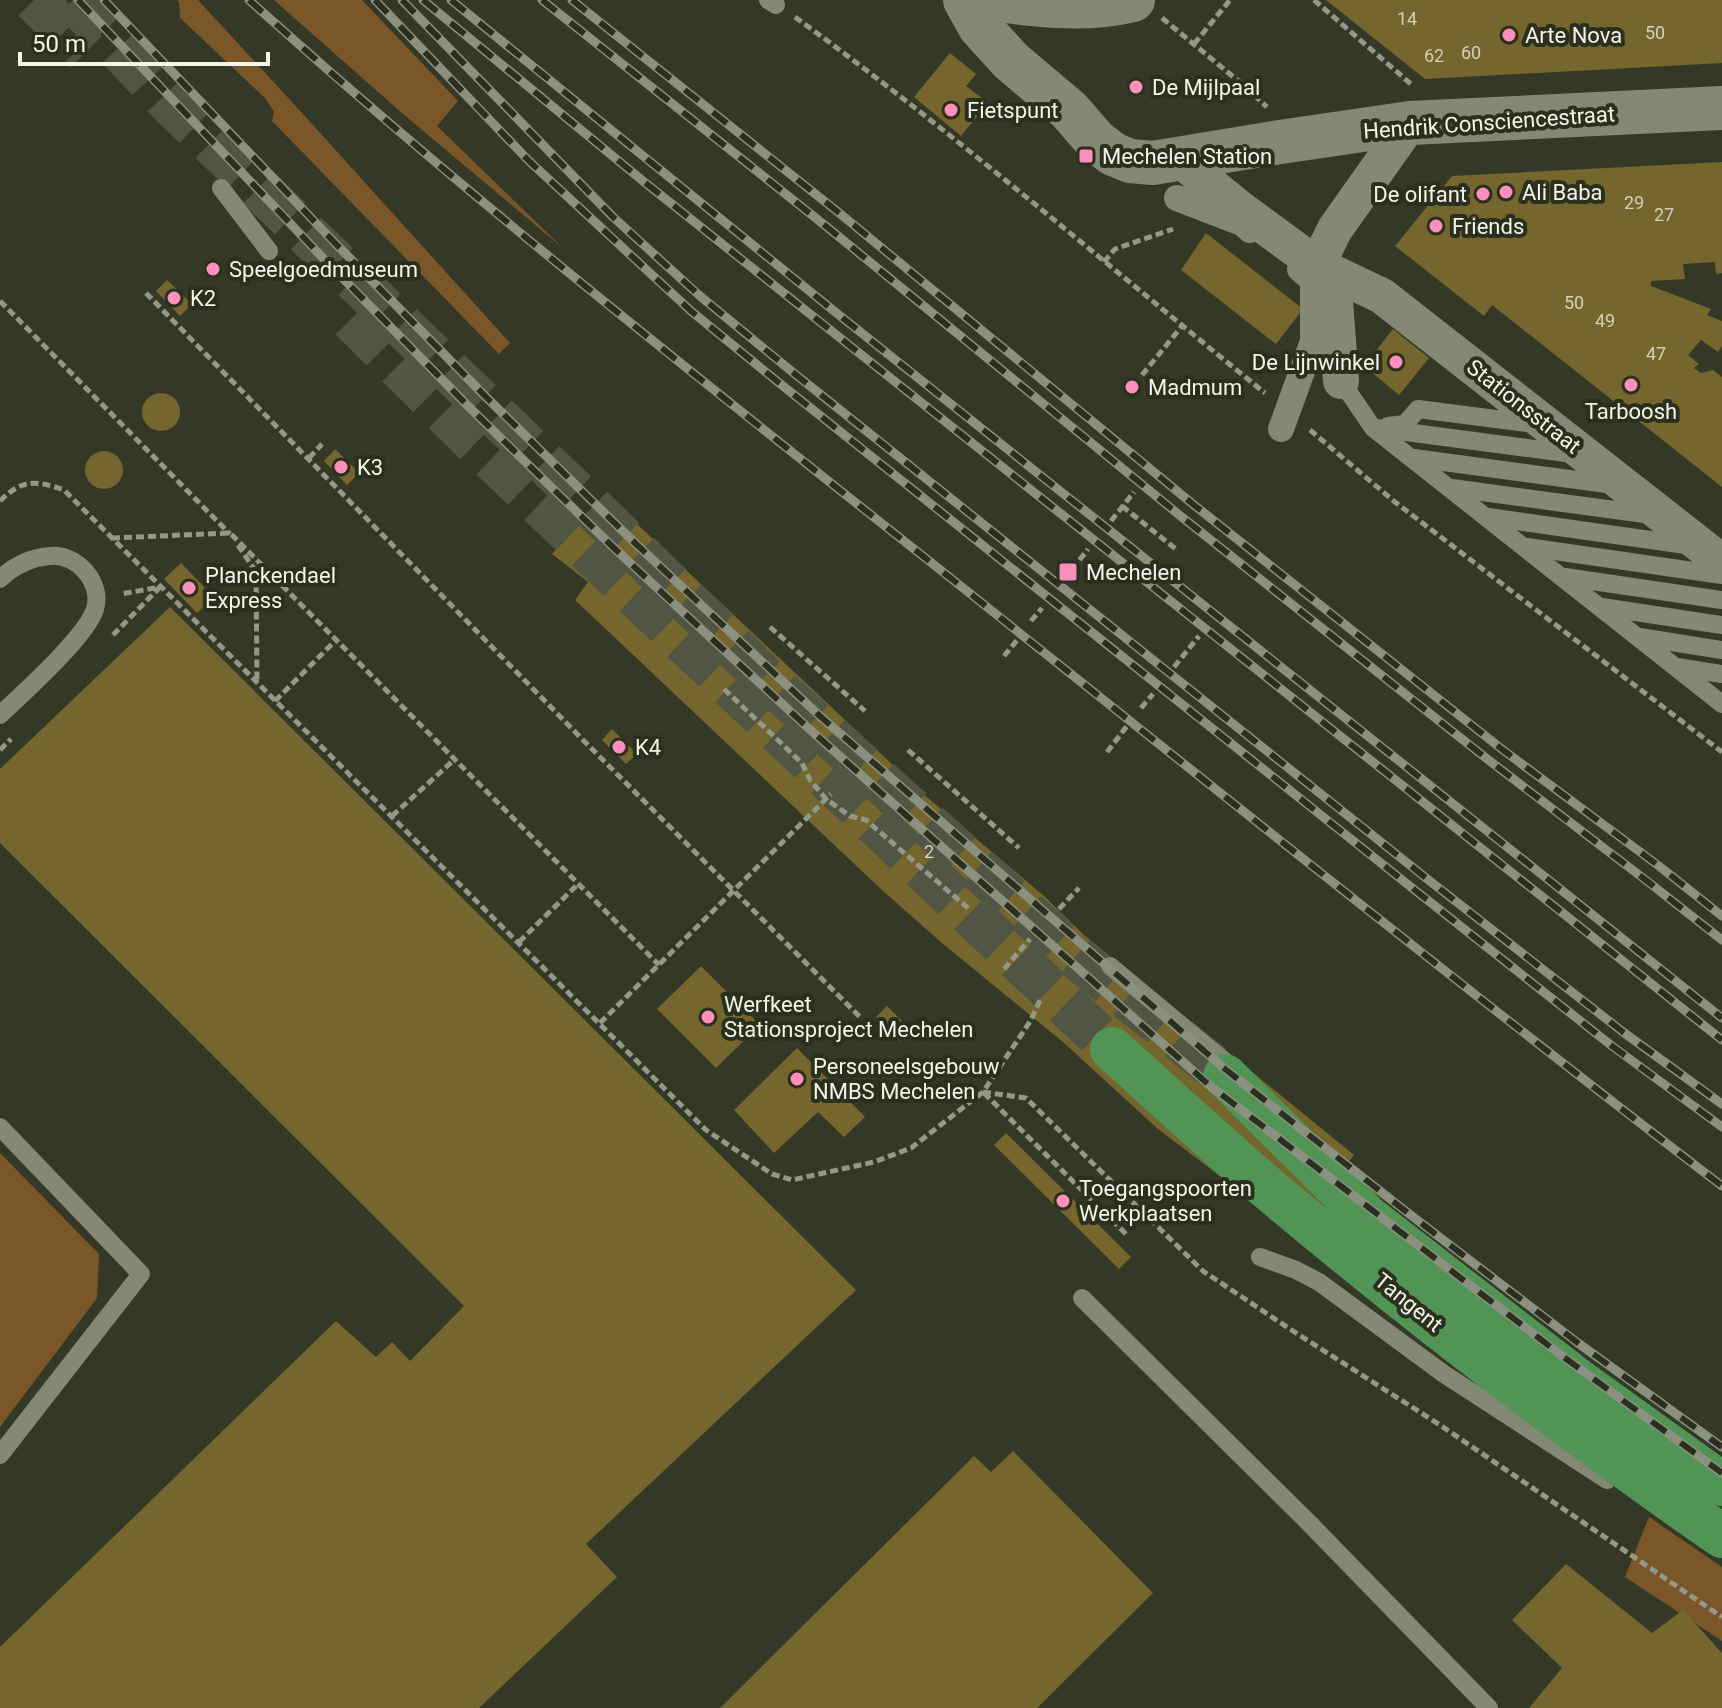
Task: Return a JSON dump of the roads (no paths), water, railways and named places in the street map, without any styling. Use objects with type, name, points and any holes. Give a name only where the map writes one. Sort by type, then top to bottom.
[{"type":"highway","name":"Tangent","points":[[1112,1049],[1226,1151],[1488,1366],[1722,1536]]},
{"type":"highway","name":"Tangent","points":[[1225,1076],[1367,1217],[1572,1376],[1722,1484]]},
{"type":"street","name":"Hendrik Consciencestraat","points":[[965,0],[980,27],[1011,61],[1069,110],[1096,141],[1113,154],[1130,161],[1188,170],[1410,103],[1722,108]]},
{"type":"street","points":[[998,0],[1047,7],[1147,9]]},
{"type":"street","points":[[1341,381],[1335,301],[1317,265],[1410,103]]},
{"type":"street","name":"Stationsstraat","points":[[1188,170],[1317,265],[1382,296],[1665,517],[1716,562]]},
{"type":"street","points":[[1188,170],[1242,223],[1313,280],[1313,341],[1284,420]]},
{"type":"lane","points":[[221,188],[269,251]]},
{"type":"lane","points":[[1341,381],[1373,428],[1722,704]]},
{"type":"lane","points":[[1373,428],[1405,424],[1418,409],[1548,425]]},
{"type":"lane","points":[[1373,428],[1587,456]]},
{"type":"lane","points":[[1411,457],[1626,486]]},
{"type":"lane","points":[[1449,487],[1665,517]]},
{"type":"lane","points":[[1486,517],[1716,562]]},
{"type":"lane","points":[[1524,547],[1716,562]]},
{"type":"lane","points":[[0,579],[28,561],[53,555],[78,564],[94,582],[96,608],[83,633],[0,715]]},
{"type":"lane","points":[[1562,577],[1722,600]]},
{"type":"lane","points":[[1599,607],[1722,625]]},
{"type":"lane","points":[[1637,637],[1722,650]]},
{"type":"lane","points":[[1675,667],[1722,674]]},
{"type":"lane","points":[[1110,966],[1245,1077],[1302,1153]]},
{"type":"lane","points":[[0,1127],[141,1274],[0,1455]]},
{"type":"lane","points":[[1260,1257],[1319,1282],[1444,1374],[1608,1480],[1673,1502]]},
{"type":"lane","points":[[1082,1298],[1311,1525],[1489,1708]]},
{"type":"tunnel","points":[[34,0],[86,52]]},
{"type":"tunnel","points":[[73,0],[172,105],[768,681],[1082,962],[1225,1076]]},
{"type":"tunnel","points":[[351,319],[473,441],[1112,1049]]},
{"type":"railway","points":[[78,0],[472,410],[615,549],[806,726],[1209,1085],[1565,1358],[1722,1473]]},
{"type":"railway","points":[[104,0],[488,399],[636,544],[821,717],[1225,1069],[1578,1343],[1722,1447]]},
{"type":"railway","points":[[249,0],[417,147],[676,359],[1328,879],[1722,1186]]},
{"type":"railway","points":[[375,0],[529,161],[691,311],[1416,891],[1612,1046],[1722,1127]]},
{"type":"railway","points":[[402,0],[613,217],[700,296],[1426,878],[1623,1032],[1722,1104]]},
{"type":"railway","points":[[423,0],[643,181],[1722,1040]]},
{"type":"railway","points":[[451,0],[834,311],[1722,1018]]},
{"type":"railway","points":[[542,0],[827,227],[1183,518],[1722,940]]},
{"type":"railway","points":[[572,0],[838,212],[1194,505],[1503,750],[1722,916]]},
{"type":"place","name":"Arte Nova","points":[[1509,35]]},
{"type":"place","name":"De Mijlpaal","points":[[1136,87]]},
{"type":"place","name":"Fietspunt","points":[[951,110]]},
{"type":"place","name":"Mechelen Station","points":[[1086,156]]},
{"type":"place","name":"Ali Baba","points":[[1506,192]]},
{"type":"place","name":"De olifant","points":[[1483,194]]},
{"type":"place","name":"Friends","points":[[1436,226]]},
{"type":"place","name":"Speelgoedmuseum","points":[[213,269]]},
{"type":"place","name":"K2","points":[[174,298]]},
{"type":"place","name":"De Lijnwinkel","points":[[1396,362]]},
{"type":"place","name":"Tarboosh","points":[[1631,385]]},
{"type":"place","name":"Madmum","points":[[1132,387]]},
{"type":"place","name":"K3","points":[[341,467]]},
{"type":"place","name":"Mechelen","points":[[1068,572]]},
{"type":"place","name":"Planckendael Express","points":[[189,588]]},
{"type":"place","name":"K4","points":[[619,747]]},
{"type":"place","name":"Werfkeet Stationsproject Mechelen","points":[[708,1017]]},
{"type":"place","name":"Personeelsgebouw NMBS Mechelen","points":[[797,1079]]},
{"type":"place","name":"Toegangspoorten Werkplaatsen","points":[[1063,1201]]}]
